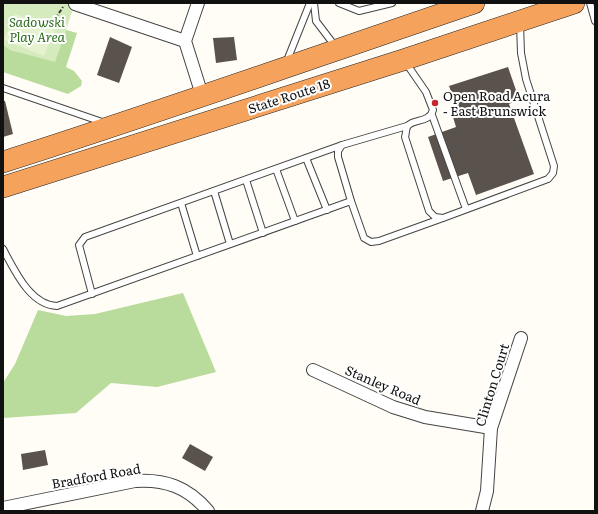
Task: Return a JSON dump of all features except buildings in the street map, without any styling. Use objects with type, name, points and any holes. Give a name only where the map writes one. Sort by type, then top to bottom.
[{"type":"highway","points":[[3,162],[116,126],[202,95],[472,3]]},
{"type":"highway","name":"State Route 18","points":[[3,187],[404,60],[574,3]]},
{"type":"street","points":[[198,3],[185,41],[202,95]]},
{"type":"street","points":[[70,4],[185,41]]},
{"type":"street","name":"Clinton Court","points":[[482,511],[487,491],[491,428],[521,338]]},
{"type":"street","name":"Stanley Road","points":[[313,370],[393,407],[419,415],[491,428]]},
{"type":"street","name":"Bradford Road","points":[[7,508],[134,481],[150,480],[166,482],[181,488],[200,502],[208,511]]},
{"type":"lane","points":[[284,67],[310,3]]},
{"type":"lane","points":[[314,3],[316,21],[337,49]]},
{"type":"lane","points":[[339,3],[359,11],[392,3]]},
{"type":"lane","points":[[590,3],[595,21]]},
{"type":"lane","points":[[342,145],[338,151],[338,157],[351,201],[364,238],[371,242],[379,241],[548,179],[553,174],[554,166],[526,79],[521,53],[520,20]]},
{"type":"lane","points":[[404,60],[426,92],[434,110],[432,114],[466,209]]},
{"type":"lane","points":[[3,88],[116,126]]},
{"type":"lane","points":[[92,294],[79,245],[85,237],[342,145],[407,126],[432,114]]},
{"type":"lane","points":[[407,126],[405,137],[429,211],[435,217],[442,218]]},
{"type":"lane","points":[[306,158],[327,210]]},
{"type":"lane","points":[[276,169],[295,221]]},
{"type":"lane","points":[[246,180],[263,233]]},
{"type":"lane","points":[[214,191],[230,244]]},
{"type":"lane","points":[[3,249],[31,294],[40,302],[48,306],[57,306],[351,201]]},
{"type":"lane","points":[[181,203],[197,256]]},
{"type":"path","points":[[49,28],[53,20],[70,4]]},
{"type":"green space","name":"Sadowski Play Area","points":[[3,3],[75,3],[55,63],[9,50],[3,45]]},
{"type":"green space","points":[[15,14],[55,30],[44,56],[4,40]]},
{"type":"green space","points":[[66,30],[77,33],[66,67],[74,71],[82,81],[81,86],[68,94],[3,72],[3,45],[10,50],[55,62]]},
{"type":"green space","points":[[183,293],[216,372],[157,387],[111,383],[76,413],[3,418],[3,383],[15,364],[38,310],[66,316],[95,314]]},
{"type":"place","name":"Open Road Acura - East Brunswick","points":[[435,103]]}]
